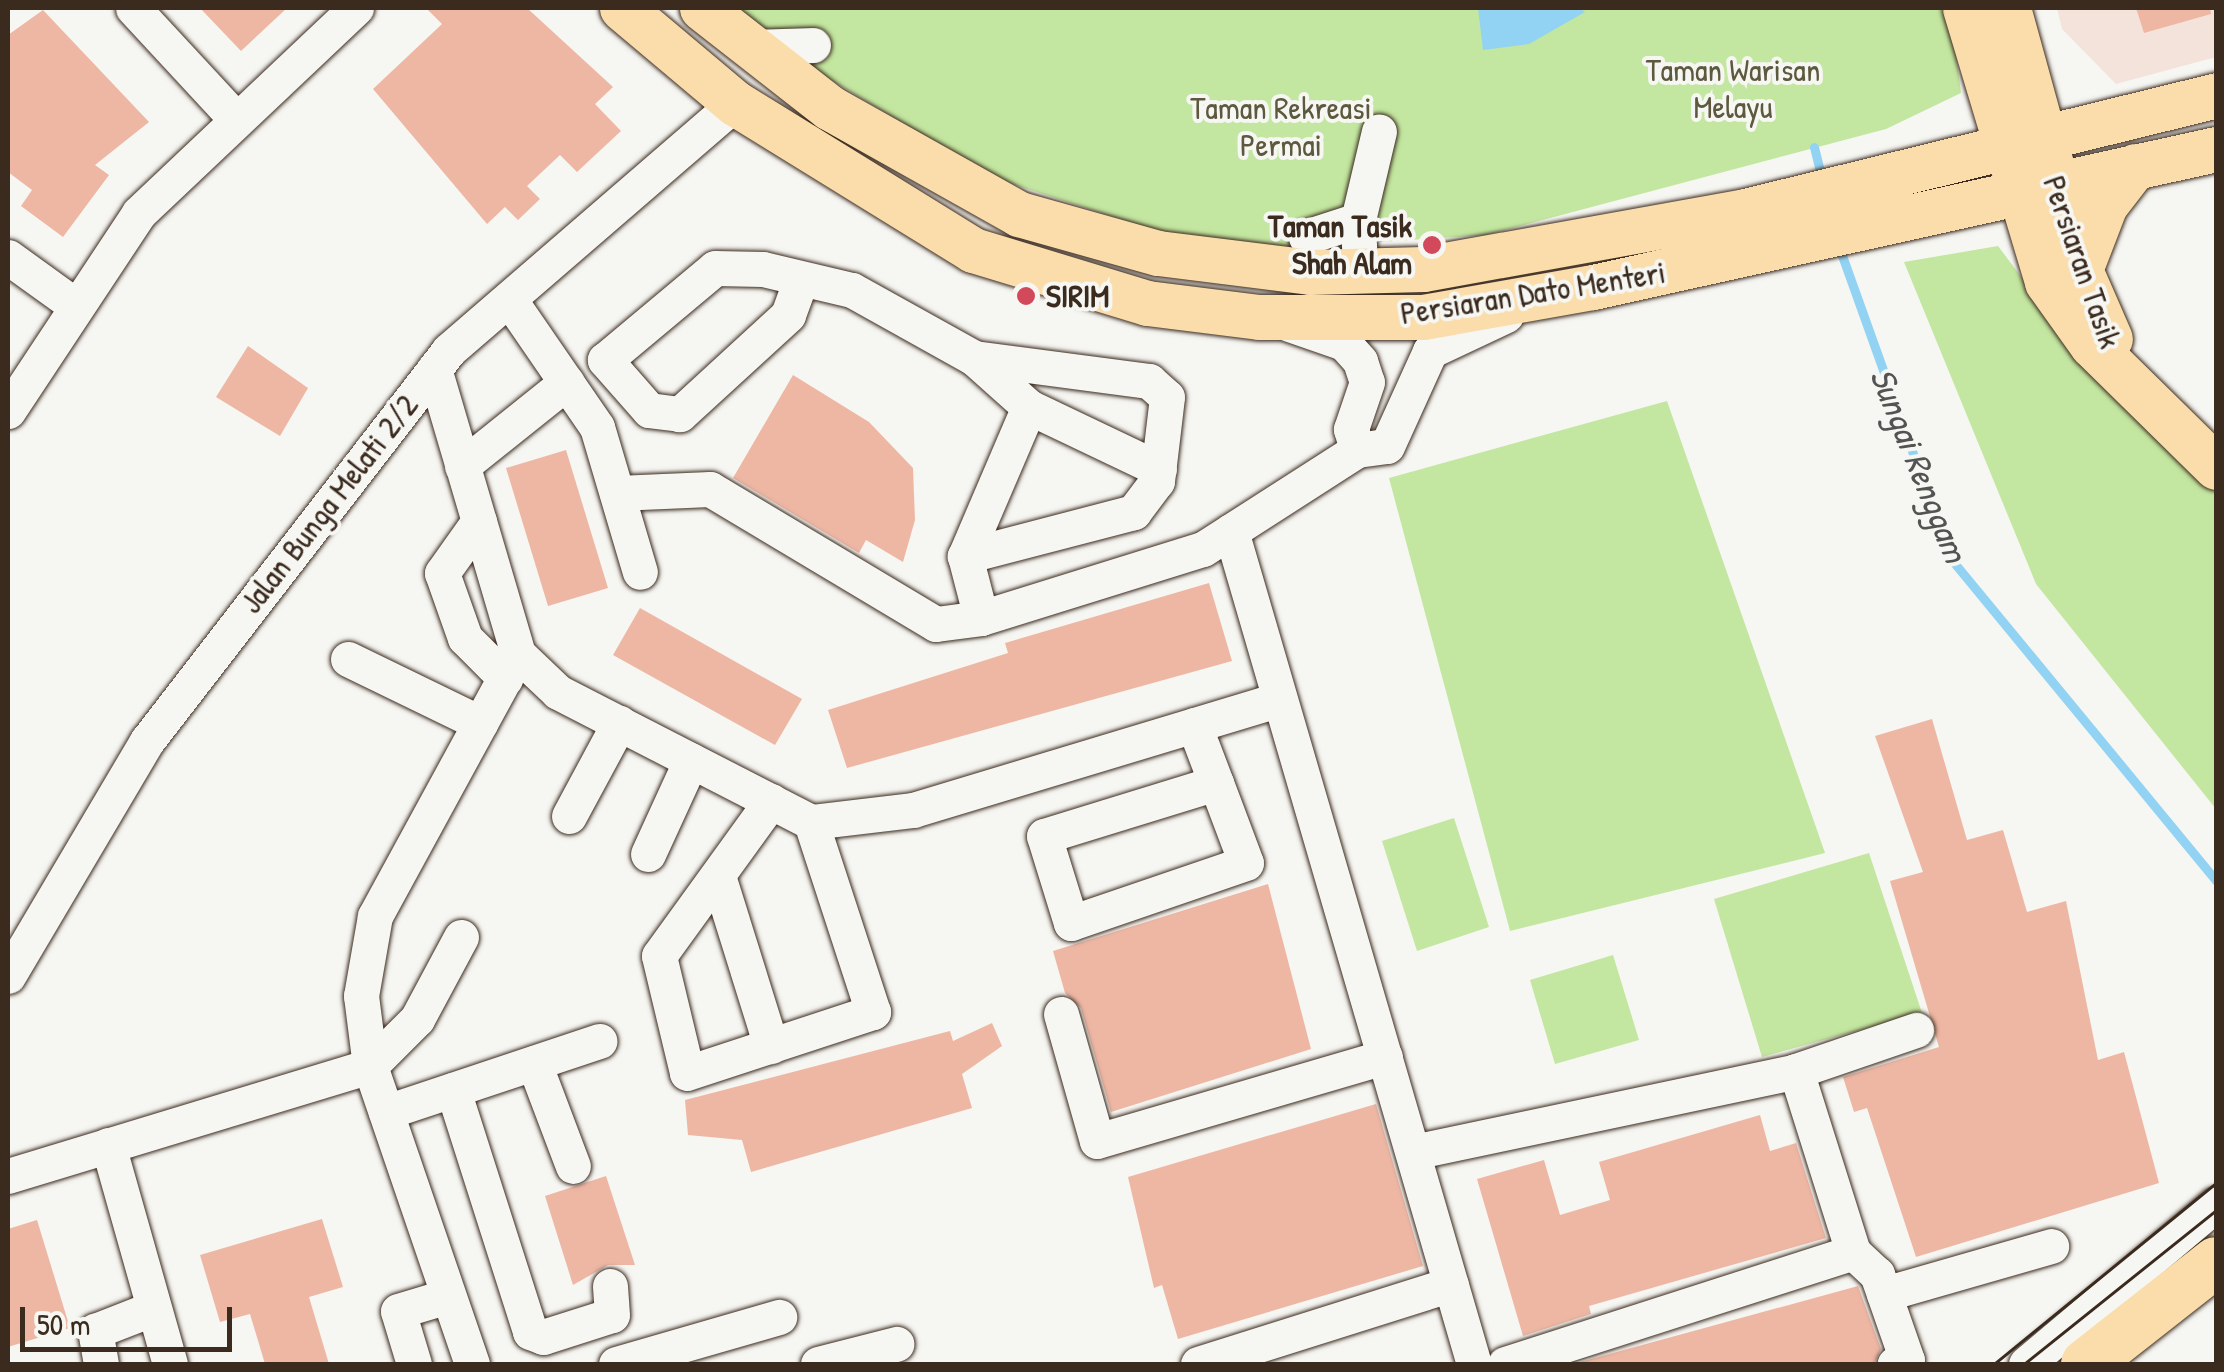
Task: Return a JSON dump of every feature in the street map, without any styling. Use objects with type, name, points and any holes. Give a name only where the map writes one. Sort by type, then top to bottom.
[{"type":"highway","points":[[2086,1364],[2216,1262]]},
{"type":"main road","name":"Persiaran Dato Menteri","points":[[622,8],[734,103],[972,250],[1147,303],[1259,316],[1422,317],[1593,288],[1906,176],[2028,165],[2135,166],[2216,150]]},
{"type":"main road","name":"Persiaran Dato Menteri","points":[[702,8],[830,108],[1019,214],[1158,254],[1360,270],[1422,269],[1750,233],[1901,222],[2139,112],[2216,95]]},
{"type":"main road","name":"Persiaran Tasik","points":[[1965,8],[1998,57],[2028,165],[2047,282],[2092,345],[2118,364]]},
{"type":"main road","name":"Persiaran Tasik","points":[[1998,57],[2008,8]]},
{"type":"main road","points":[[1906,176],[1970,113],[1998,57],[2074,105],[2139,112]]},
{"type":"main road","name":"Persiaran Tasik","points":[[2028,165],[2080,270],[2118,364]]},
{"type":"main road","points":[[2080,270],[2105,204],[2135,166]]},
{"type":"main road","points":[[2118,364],[2216,467]]},
{"type":"street","points":[[134,8],[233,116]]},
{"type":"street","points":[[8,411],[139,213],[233,116],[356,8]]},
{"type":"street","points":[[752,47],[813,44]]},
{"type":"street","name":"Jalan Bunga Melati 2/2","points":[[8,976],[147,741],[434,369],[734,103]]},
{"type":"street","points":[[1360,270],[1358,220],[1380,131]]},
{"type":"street","points":[[1306,236],[1358,220]]},
{"type":"street","points":[[8,258],[76,306]]},
{"type":"street","points":[[801,279],[788,315],[680,414],[650,410],[605,360],[715,268],[801,279],[852,290],[974,358],[1029,407],[1158,468]]},
{"type":"street","points":[[617,492],[710,489],[936,624],[980,618],[1166,562],[1231,531],[1357,450],[1387,446],[1430,352],[1480,324],[1593,288]]},
{"type":"street","points":[[509,299],[597,427],[640,572]]},
{"type":"street","points":[[1259,316],[1344,343],[1360,361],[1367,382],[1350,429],[1357,450]]},
{"type":"street","points":[[966,556],[1134,512],[1158,468],[1168,397],[1158,386],[974,358]]},
{"type":"street","points":[[434,369],[479,521],[511,666],[376,916],[361,996],[370,1066],[472,1364]]},
{"type":"street","points":[[462,466],[566,382]]},
{"type":"street","points":[[980,618],[966,556],[1029,407]]},
{"type":"street","points":[[1134,512],[1166,562]]},
{"type":"street","points":[[479,521],[442,572],[465,638],[558,692],[811,822],[914,810],[1280,699]]},
{"type":"street","points":[[1231,531],[1474,1364]]},
{"type":"street","points":[[348,659],[480,723]]},
{"type":"street","points":[[570,816],[619,723]]},
{"type":"street","points":[[1194,725],[1246,864],[1071,923],[1044,836],[1216,784]]},
{"type":"street","points":[[648,854],[692,760]]},
{"type":"street","points":[[772,801],[659,956],[687,1074],[873,1012],[811,822]]},
{"type":"street","points":[[719,878],[772,1046]]},
{"type":"street","points":[[8,1176],[370,1066],[417,1019],[460,937]]},
{"type":"street","points":[[1060,1014],[1098,1141],[1385,1058]]},
{"type":"street","points":[[1412,1152],[1796,1070],[1916,1030]]},
{"type":"street","points":[[386,1112],[600,1042]]},
{"type":"street","points":[[534,1063],[573,1166]]},
{"type":"street","points":[[1796,1070],[1853,1252],[1884,1294],[1907,1360],[1896,1364]]},
{"type":"street","points":[[452,1090],[530,1332],[543,1337],[612,1315],[610,1286]]},
{"type":"street","points":[[108,1146],[170,1364]]},
{"type":"street","points":[[2026,1364],[2216,1204]]},
{"type":"street","points":[[1884,1294],[2051,1246]]},
{"type":"street","points":[[1505,1364],[1853,1252]]},
{"type":"street","points":[[1198,1364],[1451,1284]]},
{"type":"street","points":[[414,1364],[398,1311],[448,1296]]},
{"type":"street","points":[[101,1364],[95,1331],[154,1308]]},
{"type":"street","points":[[616,1364],[779,1317]]},
{"type":"street","points":[[818,1364],[896,1344]]},
{"type":"shaded area","points":[[2057,8],[2216,8],[2216,57],[2116,84],[2062,29]]},
{"type":"green space","name":"Taman Rekreasi Permai","points":[[736,8],[1950,8],[1961,93],[1886,129],[1486,235],[1273,249],[1166,234],[994,178],[826,77]]},
{"type":"green space","points":[[1998,246],[2093,372],[2216,483],[2216,809],[2036,584],[1904,262]]},
{"type":"green space","points":[[1667,401],[1825,853],[1510,931],[1389,478]]},
{"type":"green space","points":[[1454,818],[1489,927],[1417,951],[1382,841]]},
{"type":"green space","points":[[1869,853],[1922,1013],[1762,1057],[1714,899]]},
{"type":"green space","points":[[1613,955],[1639,1040],[1555,1064],[1530,980]]},
{"type":"water","points":[[1478,8],[1579,8],[1585,12],[1529,44],[1483,50]]},
{"type":"building","points":[[200,8],[287,8],[241,51]]},
{"type":"building","points":[[426,8],[527,8],[613,87],[595,104],[621,131],[577,172],[560,155],[527,186],[540,199],[518,220],[505,207],[487,224],[373,89],[442,24]]},
{"type":"building","points":[[2136,8],[2210,8],[2211,14],[2144,33]]},
{"type":"building","points":[[43,10],[149,122],[95,165],[109,175],[63,237],[21,206],[32,190],[8,172],[8,35]]},
{"type":"building","points":[[248,346],[308,388],[280,436],[216,397]]},
{"type":"building","points":[[793,375],[869,422],[913,468],[915,520],[903,562],[866,540],[859,553],[733,478]]},
{"type":"building","points":[[566,450],[608,588],[548,606],[506,468]]},
{"type":"building","points":[[1209,583],[1232,661],[847,768],[828,710],[1008,653],[1005,643]]},
{"type":"building","points":[[640,608],[802,699],[775,745],[613,655]]},
{"type":"building","points":[[1932,719],[1967,840],[2003,830],[2027,912],[2066,901],[2098,1060],[2124,1052],[2159,1183],[1916,1257],[1867,1108],[1854,1112],[1843,1077],[1939,1047],[1890,881],[1923,872],[1875,736]]},
{"type":"building","points":[[1268,884],[1311,1049],[1111,1112],[1081,1008],[1065,993],[1053,951]]},
{"type":"building","points":[[992,1023],[1002,1046],[962,1074],[972,1108],[751,1172],[742,1140],[688,1135],[685,1100],[950,1031],[953,1041]]},
{"type":"building","points":[[1376,1104],[1423,1266],[1178,1339],[1162,1285],[1154,1288],[1128,1177]]},
{"type":"building","points":[[1760,1115],[1770,1151],[1796,1143],[1826,1238],[1589,1306],[1591,1314],[1523,1336],[1477,1179],[1544,1160],[1560,1215],[1610,1200],[1599,1162]]},
{"type":"building","points":[[606,1176],[635,1265],[608,1265],[573,1285],[545,1196]]},
{"type":"building","points":[[322,1219],[343,1287],[309,1297],[329,1364],[265,1364],[250,1314],[220,1322],[200,1255]]},
{"type":"building","points":[[37,1220],[70,1328],[8,1347],[8,1229]]},
{"type":"building","points":[[1858,1286],[1881,1349],[1874,1364],[1573,1364]]},
{"type":"waterway","name":"Sungai Renggam","points":[[1814,147],[1822,178]]},
{"type":"waterway","name":"Sungai Renggam","points":[[1839,247],[1951,559],[2216,881]]},
{"type":"tram line","points":[[1994,1364],[2216,1183]]},
{"type":"tram line","points":[[2024,1364],[2216,1210]]},
{"type":"place","name":"Taman Tasik Shah Alam","points":[[1432,245]]},
{"type":"place","name":"SIRIM","points":[[1026,296]]},
{"type":"park label","name":"Taman Warisan Melayu","points":[[1733,90]]}]
